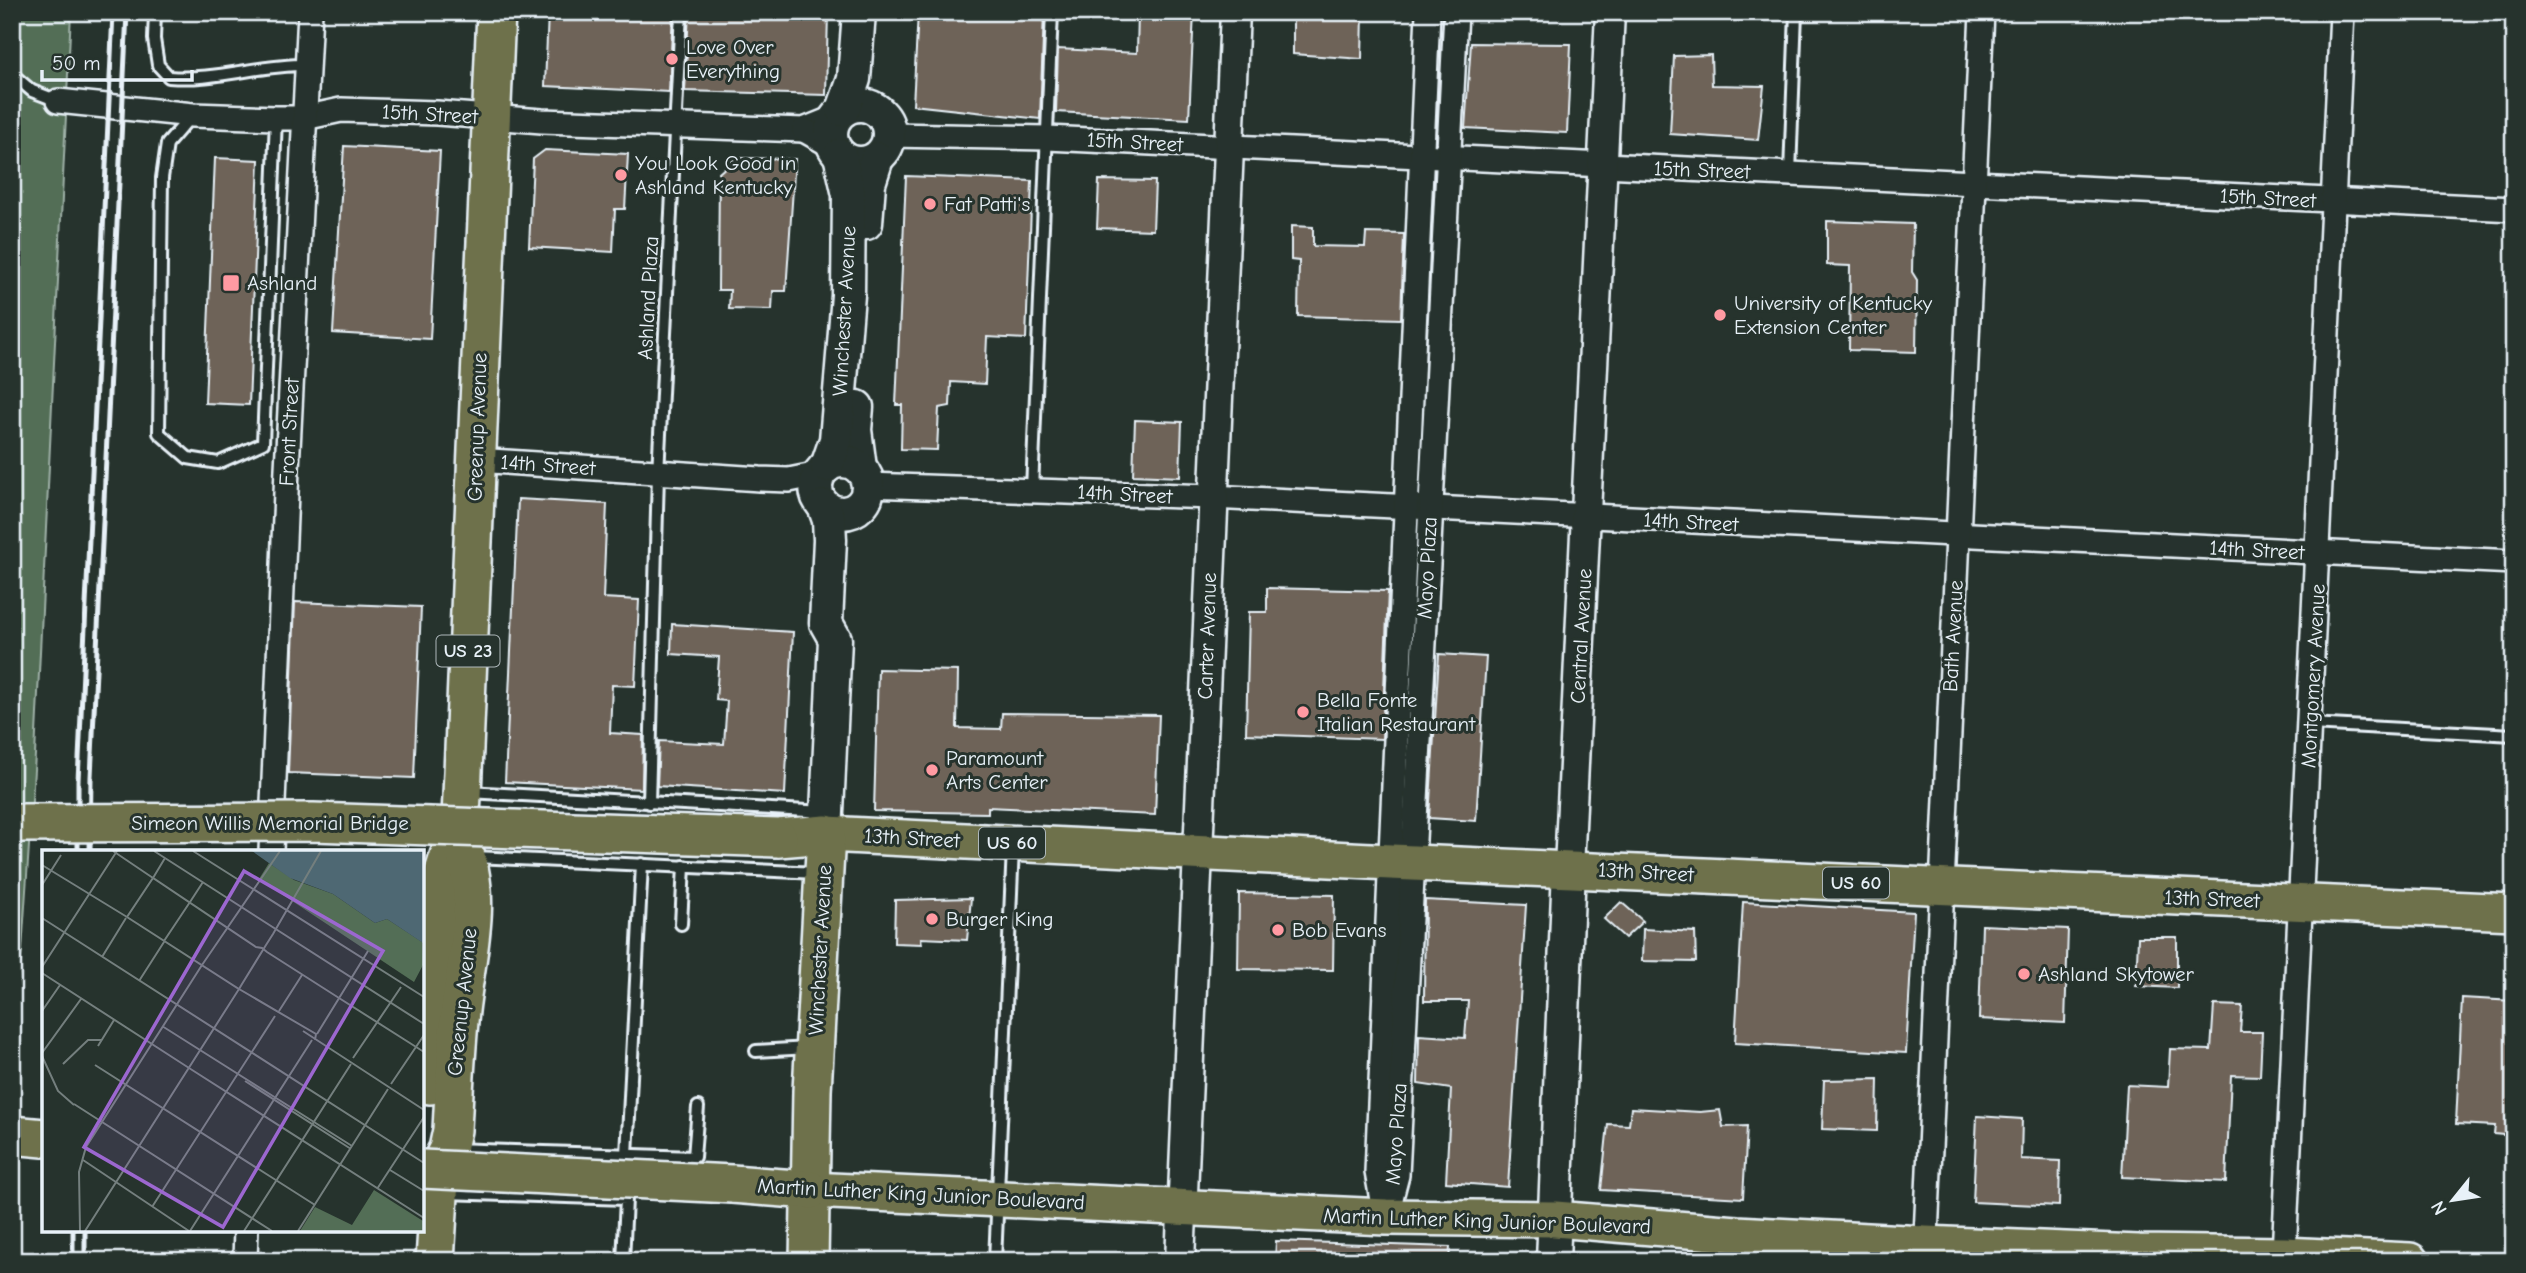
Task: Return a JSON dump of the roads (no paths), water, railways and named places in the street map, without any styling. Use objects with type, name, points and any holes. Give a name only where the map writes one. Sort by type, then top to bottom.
[{"type":"highway","name":"Greenup Avenue","points":[[435,1261],[436,1164],[428,1130],[439,888],[459,851],[496,12]]},
{"type":"highway","name":"Simeon Willis Memorial Bridge","points":[[12,823],[407,823],[778,838]]},
{"type":"highway","name":"13th Street","points":[[778,838],[827,823]]},
{"type":"highway","name":"Winchester Avenue","points":[[809,1261],[814,1048],[827,823]]},
{"type":"highway","points":[[12,1135],[42,1138]]},
{"type":"highway","name":"Martin Luther King Junior Boulevard","points":[[436,1164],[810,1189]]},
{"type":"main road","points":[[838,132],[852,106],[862,105],[882,135],[869,162],[859,163],[849,161],[838,132],[855,79],[859,12]]},
{"type":"main road","name":"Winchester Avenue","points":[[835,639],[846,625],[851,524],[862,487],[855,430],[865,234],[869,183],[882,135],[875,79],[876,12]]},
{"type":"main road","name":"Winchester Avenue","points":[[827,823],[835,639],[826,623],[830,531],[822,485],[836,440],[848,295],[849,195],[838,132]]},
{"type":"main road","points":[[844,461],[862,487],[840,513],[822,485],[844,461]]},
{"type":"main road","name":"13th Street","points":[[827,823],[1013,843],[1401,863],[1569,868],[2514,912]]},
{"type":"main road","name":"Central Avenue","points":[[1553,1261],[1569,868]]},
{"type":"main road","name":"Martin Luther King Junior Boulevard","points":[[810,1189],[1385,1217],[1555,1219],[1737,1247],[1925,1252],[2139,1253],[2410,1261]]},
{"type":"street","name":"Front Street","points":[[271,850],[310,12]]},
{"type":"street","name":"Carter Avenue","points":[[1180,1261],[1235,12]]},
{"type":"street","name":"Mayo Plaza","points":[[1419,509],[1422,157],[1428,12]]},
{"type":"street","name":"Mayo Plaza","points":[[1385,1217],[1377,1172],[1401,863],[1419,509],[1450,158],[1456,12]]},
{"type":"street","name":"Central Avenue","points":[[1569,868],[1610,12]]},
{"type":"street","name":"Bath Avenue","points":[[1925,1252],[1982,12]]},
{"type":"street","name":"Montgomery Avenue","points":[[2284,1259],[2319,553],[2342,12]]},
{"type":"street","name":"15th Street","points":[[58,101],[193,114],[276,118],[304,118],[341,110],[437,113],[542,121],[838,132]]},
{"type":"street","name":"15th Street","points":[[882,135],[1047,138],[2514,209]]},
{"type":"street","name":"14th Street","points":[[476,460],[658,474],[789,480],[822,485]]},
{"type":"street","name":"14th Street","points":[[862,487],[1032,490],[1212,498],[2514,562]]},
{"type":"street","points":[[245,1261],[246,1231]]},
{"type":"lane","points":[[155,12],[154,38],[158,65],[169,77],[188,79],[282,64],[308,65]]},
{"type":"lane","name":"Ashland Plaza","points":[[649,803],[658,474],[681,12]]},
{"type":"lane","points":[[1032,490],[1052,12]]},
{"type":"lane","points":[[1790,173],[1796,12]]},
{"type":"lane","points":[[12,74],[32,91],[58,101]]},
{"type":"lane","points":[[193,114],[167,144],[162,178],[159,433],[188,458],[218,463],[263,443],[276,118]]},
{"type":"lane","points":[[2310,724],[2514,735]]},
{"type":"lane","points":[[462,792],[649,803],[827,823]]},
{"type":"lane","points":[[995,1261],[1013,843]]},
{"type":"lane","points":[[459,851],[824,873]]},
{"type":"lane","points":[[627,1155],[642,864]]},
{"type":"lane","points":[[681,924],[684,866]]},
{"type":"lane","points":[[756,1051],[814,1048]]},
{"type":"lane","points":[[436,1164],[627,1155],[694,1157],[698,1107]]},
{"type":"lane","points":[[436,1164],[626,1199],[623,1261]]},
{"type":"railway","points":[[78,850],[78,781],[113,12]]},
{"type":"railway","points":[[90,850],[91,777],[127,12]]},
{"type":"railway","points":[[73,1231],[73,1261]]},
{"type":"railway","points":[[85,1231],[85,1261]]},
{"type":"place","name":"Love Over Everything","points":[[672,59]]},
{"type":"place","name":"You Look Good in Ashland Kentucky","points":[[621,175]]},
{"type":"place","name":"Fat Patti's","points":[[930,204]]},
{"type":"place","name":"Ashland","points":[[231,283]]},
{"type":"place","name":"University of Kentucky Extension Center","points":[[1720,315]]},
{"type":"place","name":"Bella Fonte Italian Restaurant","points":[[1303,712]]},
{"type":"place","name":"Paramount Arts Center","points":[[932,770]]},
{"type":"place","name":"Burger King","points":[[932,919]]},
{"type":"place","name":"Bob Evans","points":[[1278,930]]},
{"type":"place","name":"Ashland Skytower","points":[[2024,974]]}]
